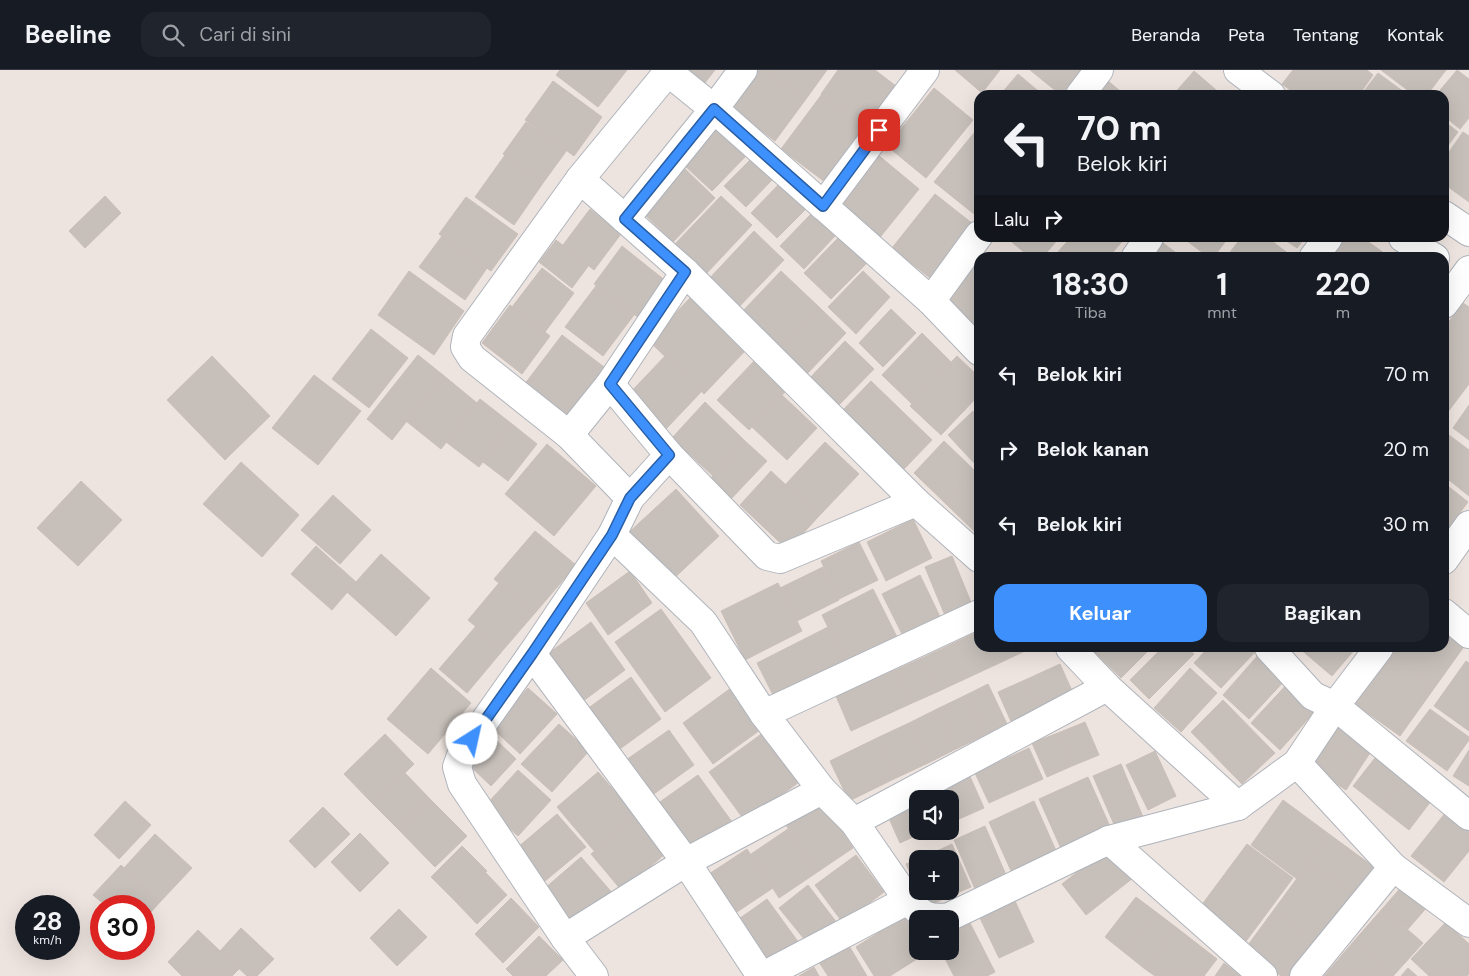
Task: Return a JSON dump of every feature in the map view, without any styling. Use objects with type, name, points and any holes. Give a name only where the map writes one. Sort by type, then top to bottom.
[{"type":"street","points":[[625,219],[743,70]]},
{"type":"street","points":[[823,206],[925,70]]},
{"type":"street","points":[[1084,90],[1099,70]]},
{"type":"street","points":[[1238,70],[1264,87]]},
{"type":"street","points":[[630,498],[569,435],[472,358],[465,347],[467,336],[580,179],[663,78],[672,76],[714,109],[931,300],[974,346]]},
{"type":"street","points":[[580,179],[685,272],[916,502],[974,554]]},
{"type":"street","points":[[1449,218],[1469,232]]},
{"type":"street","points":[[931,300],[974,242]]},
{"type":"street","points":[[1409,242],[1425,252]]},
{"type":"street","points":[[569,435],[610,384],[685,272]]},
{"type":"street","points":[[1449,295],[1462,272]]},
{"type":"street","points":[[610,384],[669,455],[767,556],[780,559],[916,502]]},
{"type":"street","points":[[594,976],[565,938],[462,784],[457,767],[462,754],[612,535],[630,498],[669,455]]},
{"type":"street","points":[[1449,553],[1469,525]]},
{"type":"street","points":[[612,535],[703,622],[764,714],[822,790],[854,822],[908,900],[918,911],[935,919],[949,916],[1109,840],[1238,806],[1297,763],[1335,706],[1376,652]]},
{"type":"street","points":[[764,714],[974,616]]},
{"type":"street","points":[[1449,617],[1469,634]]},
{"type":"street","points":[[1074,652],[1107,687],[1238,806]]},
{"type":"street","points":[[1272,652],[1313,696],[1335,706],[1469,816]]},
{"type":"street","points":[[532,654],[686,862],[762,976],[908,900]]},
{"type":"street","points":[[854,822],[1107,687]]},
{"type":"street","points":[[1297,763],[1393,867],[1469,923]]},
{"type":"street","points":[[565,938],[686,862],[822,790]]},
{"type":"street","points":[[1109,840],[1264,976]]},
{"type":"street","points":[[1304,976],[1393,867]]},
{"type":"building","points":[[560,70],[627,70],[598,107],[556,75]]},
{"type":"building","points":[[687,70],[715,70],[704,84]]},
{"type":"building","points":[[753,70],[766,70],[806,99],[775,141],[727,105]]},
{"type":"building","points":[[766,70],[827,70],[806,99]]},
{"type":"building","points":[[838,70],[875,70],[896,86],[865,127],[821,94]]},
{"type":"building","points":[[955,70],[1000,70],[984,90],[978,90]]},
{"type":"building","points":[[1030,70],[1081,70],[1065,90],[1055,90]]},
{"type":"building","points":[[1293,70],[1367,70],[1373,75],[1362,90],[1290,90],[1282,84]]},
{"type":"building","points":[[1381,70],[1446,70],[1431,90],[1407,90]]},
{"type":"building","points":[[1457,70],[1469,79],[1469,118],[1460,129],[1449,120],[1449,90],[1440,90]]},
{"type":"building","points":[[1194,71],[1216,90],[1177,90]]},
{"type":"building","points":[[1378,73],[1401,90],[1365,90]]},
{"type":"building","points":[[1018,74],[1037,90],[1004,90]]},
{"type":"building","points":[[553,81],[602,117],[574,156],[525,120]]},
{"type":"building","points":[[1108,81],[1119,90],[1100,90]]},
{"type":"building","points":[[934,88],[973,120],[926,178],[887,146]]},
{"type":"building","points":[[822,94],[865,127],[825,182],[781,149]]},
{"type":"building","points":[[526,122],[567,150],[543,183],[503,154]]},
{"type":"building","points":[[1449,125],[1458,132],[1449,144]]},
{"type":"building","points":[[716,129],[745,157],[712,191],[683,164]]},
{"type":"building","points":[[1463,132],[1469,136],[1469,202],[1449,188],[1449,152]]},
{"type":"building","points":[[974,133],[974,214],[934,182]]},
{"type":"building","points":[[877,154],[919,189],[877,241],[835,206]]},
{"type":"building","points":[[505,155],[543,183],[514,225],[475,197]]},
{"type":"building","points":[[752,158],[773,179],[746,207],[724,186]]},
{"type":"building","points":[[679,163],[715,198],[673,242],[637,207]]},
{"type":"building","points":[[782,181],[809,206],[777,238],[751,213]]},
{"type":"building","points":[[935,194],[973,224],[930,278],[892,248]]},
{"type":"building","points":[[105,196],[121,213],[85,248],[69,231]]},
{"type":"building","points":[[721,196],[752,225],[706,274],[674,245]]},
{"type":"building","points":[[466,197],[518,234],[491,271],[439,234]]},
{"type":"building","points":[[590,209],[621,234],[594,270],[563,245]]},
{"type":"building","points":[[811,214],[835,236],[804,269],[780,246]]},
{"type":"building","points":[[754,231],[784,260],[736,310],[706,282]]},
{"type":"building","points":[[442,236],[487,268],[465,300],[419,267]]},
{"type":"building","points":[[839,237],[866,264],[831,299],[804,273]]},
{"type":"building","points":[[556,240],[589,265],[572,288],[539,262]]},
{"type":"building","points":[[1012,242],[1056,242],[1047,252],[1024,252]]},
{"type":"building","points":[[1067,242],[1122,242],[1113,252],[1070,252],[1063,246]]},
{"type":"building","points":[[1188,242],[1225,242],[1218,252],[1202,252]]},
{"type":"building","points":[[1238,242],[1273,242],[1286,252],[1230,252]]},
{"type":"building","points":[[1288,242],[1302,242],[1297,248]]},
{"type":"building","points":[[1335,242],[1369,242],[1383,252],[1328,252]]},
{"type":"building","points":[[1163,243],[1175,252],[1156,252]]},
{"type":"building","points":[[622,246],[667,282],[639,318],[594,284]]},
{"type":"building","points":[[1063,246],[1070,252],[1058,252]]},
{"type":"building","points":[[974,266],[974,327],[944,302]]},
{"type":"building","points":[[542,268],[574,293],[545,332],[512,307]]},
{"type":"building","points":[[409,271],[464,311],[434,355],[378,315]]},
{"type":"building","points":[[781,271],[819,307],[776,351],[739,315]]},
{"type":"building","points":[[863,271],[890,297],[856,334],[828,307]]},
{"type":"building","points":[[596,286],[634,315],[603,356],[565,327]]},
{"type":"building","points":[[690,298],[745,351],[704,394],[649,341]]},
{"type":"building","points":[[1463,303],[1469,307],[1469,367],[1449,351],[1449,321]]},
{"type":"building","points":[[510,305],[550,336],[522,374],[482,343]]},
{"type":"building","points":[[819,307],[846,333],[804,377],[776,351]]},
{"type":"building","points":[[891,309],[916,333],[883,367],[859,343]]},
{"type":"building","points":[[371,329],[408,358],[369,408],[332,379]]},
{"type":"building","points":[[922,333],[952,363],[912,404],[882,375]]},
{"type":"building","points":[[562,335],[604,367],[566,417],[524,385]]},
{"type":"building","points":[[845,341],[874,369],[835,409],[806,382]]},
{"type":"building","points":[[1449,351],[1469,367],[1469,384],[1449,410]]},
{"type":"building","points":[[418,355],[443,375],[392,440],[367,419]]},
{"type":"building","points":[[212,356],[270,416],[225,460],[167,400]]},
{"type":"building","points":[[665,356],[702,391],[665,430],[628,395]]},
{"type":"building","points":[[957,356],[974,372],[974,400],[941,435],[910,406]]},
{"type":"building","points":[[756,359],[788,389],[749,430],[717,400]]},
{"type":"building","points":[[314,375],[361,411],[318,465],[272,428]]},
{"type":"building","points":[[443,375],[477,403],[441,449],[406,421]]},
{"type":"building","points":[[871,381],[932,440],[903,470],[842,411]]},
{"type":"building","points":[[782,395],[817,428],[787,460],[752,427]]},
{"type":"building","points":[[480,399],[512,424],[479,467],[446,442]]},
{"type":"building","points":[[705,402],[745,441],[713,476],[672,438]]},
{"type":"building","points":[[1469,405],[1469,440],[1453,428]]},
{"type":"building","points":[[973,411],[974,463],[948,435]]},
{"type":"building","points":[[512,424],[537,444],[508,481],[483,462]]},
{"type":"building","points":[[1449,435],[1469,450],[1469,496],[1449,480]]},
{"type":"building","points":[[745,441],[767,461],[730,500],[709,480]]},
{"type":"building","points":[[944,441],[974,470],[944,502],[914,473]]},
{"type":"building","points":[[825,442],[859,474],[819,516],[785,485]]},
{"type":"building","points":[[547,444],[596,486],[554,536],[505,494]]},
{"type":"building","points":[[241,462],[299,515],[262,557],[203,504]]},
{"type":"building","points":[[974,470],[974,531],[944,502]]},
{"type":"building","points":[[771,471],[819,516],[788,550],[740,505]]},
{"type":"building","points":[[81,481],[122,520],[78,566],[37,528]]},
{"type":"building","points":[[1449,487],[1468,502],[1449,527]]},
{"type":"building","points":[[676,489],[719,536],[670,582],[626,535]]},
{"type":"building","points":[[333,495],[371,530],[340,564],[301,530]]},
{"type":"building","points":[[913,519],[932,558],[886,581],[867,542]]},
{"type":"building","points":[[535,531],[576,565],[535,613],[494,579]]},
{"type":"building","points":[[859,542],[878,580],[839,599],[821,561]]},
{"type":"building","points":[[316,546],[356,582],[332,610],[291,574]]},
{"type":"building","points":[[381,554],[430,598],[396,636],[347,592]]},
{"type":"building","points":[[952,556],[973,607],[946,618],[925,567]]},
{"type":"building","points":[[823,567],[839,600],[797,621],[780,588]]},
{"type":"building","points":[[630,571],[652,603],[608,635],[586,603]]},
{"type":"building","points":[[920,575],[943,623],[906,642],[882,594]]},
{"type":"building","points":[[499,583],[535,613],[503,650],[468,620]]},
{"type":"building","points":[[778,583],[802,631],[745,660],[721,611]]},
{"type":"building","points":[[873,589],[900,643],[848,668],[822,615]]},
{"type":"building","points":[[661,609],[711,678],[665,712],[615,642]]},
{"type":"building","points":[[591,622],[625,670],[583,701],[549,653]]},
{"type":"building","points":[[476,626],[503,650],[467,693],[439,669]]},
{"type":"building","points":[[828,627],[848,668],[777,703],[757,663]]},
{"type":"building","points":[[1449,628],[1468,641],[1435,687],[1386,652],[1449,652]]},
{"type":"building","points":[[974,633],[974,652],[986,652],[993,666],[937,692],[922,658]]},
{"type":"building","points":[[986,652],[1023,652],[993,666]]},
{"type":"building","points":[[1094,652],[1147,652],[1121,678]]},
{"type":"building","points":[[1158,652],[1192,652],[1194,654],[1149,699],[1130,680]]},
{"type":"building","points":[[1204,652],[1255,652],[1221,688],[1194,663]]},
{"type":"building","points":[[1304,652],[1353,652],[1332,676]]},
{"type":"building","points":[[1382,652],[1386,652],[1435,687],[1400,736],[1348,699]]},
{"type":"building","points":[[1260,653],[1287,678],[1249,719],[1223,695]]},
{"type":"building","points":[[922,658],[937,692],[910,704],[895,670]]},
{"type":"building","points":[[1466,661],[1469,663],[1469,731],[1434,706]]},
{"type":"building","points":[[1060,664],[1073,693],[1038,709],[1025,680]]},
{"type":"building","points":[[431,668],[471,703],[428,754],[387,719]]},
{"type":"building","points":[[1190,668],[1217,693],[1181,732],[1154,708]]},
{"type":"building","points":[[895,670],[910,704],[851,731],[836,696]]},
{"type":"building","points":[[631,677],[661,719],[613,754],[583,712]]},
{"type":"building","points":[[1025,680],[1040,714],[1013,726],[998,692]]},
{"type":"building","points":[[1289,682],[1318,708],[1280,750],[1251,723]]},
{"type":"building","points":[[988,684],[1007,724],[985,735],[966,695]]},
{"type":"building","points":[[528,688],[557,714],[520,754],[492,728]]},
{"type":"building","points":[[731,688],[760,730],[713,764],[683,723]]},
{"type":"building","points":[[966,695],[985,735],[956,749],[937,709]]},
{"type":"building","points":[[1223,700],[1275,753],[1242,784],[1191,732]]},
{"type":"building","points":[[937,709],[956,749],[928,763],[909,723]]},
{"type":"building","points":[[1430,709],[1469,737],[1469,740],[1447,771],[1406,741]]},
{"type":"building","points":[[1337,716],[1378,741],[1362,765],[1321,740]]},
{"type":"building","points":[[1085,722],[1099,755],[1072,766],[1058,733]]},
{"type":"building","points":[[909,723],[928,763],[896,778],[877,738]]},
{"type":"building","points":[[559,724],[589,751],[552,792],[521,764]]},
{"type":"building","points":[[669,730],[694,765],[651,796],[626,760]]},
{"type":"building","points":[[767,730],[802,780],[745,821],[709,772]]},
{"type":"building","points":[[1058,733],[1072,766],[1047,777],[1032,743]]},
{"type":"building","points":[[385,734],[414,764],[373,804],[344,774]]},
{"type":"building","points":[[493,737],[516,759],[491,786],[468,764]]},
{"type":"building","points":[[877,738],[896,778],[849,801],[830,761]]},
{"type":"building","points":[[1321,740],[1362,765],[1346,790],[1306,764]]},
{"type":"building","points":[[1029,748],[1043,779],[989,803],[975,773]]},
{"type":"building","points":[[1469,750],[1469,786],[1453,776]]},
{"type":"building","points":[[1155,751],[1176,796],[1148,810],[1126,765]]},
{"type":"building","points":[[1375,758],[1404,780],[1381,808],[1353,786]]},
{"type":"building","points":[[1121,764],[1143,817],[1116,829],[1093,776]]},
{"type":"building","points":[[518,770],[551,800],[518,836],[485,806]]},
{"type":"building","points":[[598,772],[636,816],[595,852],[557,807]]},
{"type":"building","points":[[968,772],[984,808],[959,819],[959,790],[935,790]]},
{"type":"building","points":[[405,773],[430,799],[398,829],[373,804]]},
{"type":"building","points":[[698,775],[735,826],[694,856],[657,804]]},
{"type":"building","points":[[1088,777],[1112,831],[1063,853],[1039,799]]},
{"type":"building","points":[[1404,780],[1431,801],[1409,830],[1381,808]]},
{"type":"building","points":[[430,799],[467,836],[435,867],[398,829]]},
{"type":"building","points":[[1283,800],[1329,834],[1297,879],[1251,845]]},
{"type":"building","points":[[125,801],[151,825],[119,859],[94,835]]},
{"type":"building","points":[[823,801],[853,848],[816,873],[786,825]]},
{"type":"building","points":[[1034,801],[1057,853],[1012,873],[989,822]]},
{"type":"building","points":[[909,804],[909,839],[900,843],[887,814]]},
{"type":"building","points":[[323,807],[350,834],[315,868],[289,841]]},
{"type":"building","points":[[1446,812],[1469,830],[1469,851],[1444,882],[1411,856]]},
{"type":"building","points":[[557,814],[586,847],[545,881],[517,848]]},
{"type":"building","points":[[636,816],[666,853],[622,891],[591,854]]},
{"type":"building","points":[[985,826],[1006,875],[975,889],[954,840],[959,840],[959,838]]},
{"type":"building","points":[[788,829],[816,873],[779,898],[751,854]]},
{"type":"building","points":[[360,833],[389,863],[360,892],[331,862]]},
{"type":"building","points":[[155,834],[192,868],[160,902],[155,895],[153,895],[124,868]]},
{"type":"building","points":[[1329,834],[1374,867],[1354,895],[1309,862]]},
{"type":"building","points":[[952,844],[955,850],[939,850]]},
{"type":"building","points":[[1247,844],[1293,878],[1241,948],[1195,914]]},
{"type":"building","points":[[462,846],[487,871],[455,901],[431,877]]},
{"type":"building","points":[[1109,847],[1133,878],[1086,915],[1062,884]]},
{"type":"building","points":[[747,849],[773,888],[734,914],[709,874]]},
{"type":"building","points":[[856,855],[884,892],[843,923],[815,885]]},
{"type":"building","points":[[581,857],[614,895],[577,927],[544,889]]},
{"type":"building","points":[[959,860],[971,887],[959,892]]},
{"type":"building","points":[[1309,862],[1354,895],[1318,944],[1273,911]]},
{"type":"building","points":[[121,865],[153,895],[93,895]]},
{"type":"building","points":[[485,872],[507,895],[477,924],[455,901]]},
{"type":"building","points":[[1404,884],[1428,906],[1408,929],[1383,908]]},
{"type":"building","points":[[808,885],[837,923],[809,945],[779,908]]},
{"type":"building","points":[[155,897],[160,902],[155,908]]},
{"type":"building","points":[[1136,897],[1156,912],[1125,953],[1105,937]]},
{"type":"building","points":[[511,898],[539,927],[503,963],[475,934]]},
{"type":"building","points":[[767,899],[799,943],[767,965],[736,921]]},
{"type":"building","points":[[922,900],[941,900],[925,907]]},
{"type":"building","points":[[1015,901],[1034,942],[999,958],[980,918]]},
{"type":"building","points":[[1383,908],[1423,943],[1394,975],[1354,941]]},
{"type":"building","points":[[399,909],[427,937],[397,966],[370,938]]},
{"type":"building","points":[[1273,911],[1318,944],[1294,976],[1281,976],[1245,949]]},
{"type":"building","points":[[1156,912],[1177,928],[1145,969],[1125,953]]},
{"type":"building","points":[[906,915],[909,920],[909,960],[915,960],[890,976],[874,976],[856,947]]},
{"type":"building","points":[[1446,922],[1469,944],[1469,974],[1467,976],[1429,976],[1411,959]]},
{"type":"building","points":[[970,923],[995,972],[987,976],[954,976],[946,960],[959,960],[959,928]]},
{"type":"building","points":[[241,928],[274,959],[257,976],[247,976],[220,951]]},
{"type":"building","points":[[1177,928],[1217,959],[1204,976],[1155,976],[1145,969]]},
{"type":"building","points":[[198,930],[239,969],[232,976],[182,976],[168,962]]},
{"type":"building","points":[[539,936],[563,960],[546,976],[513,976],[506,969]]},
{"type":"building","points":[[1354,941],[1394,975],[1324,976]]},
{"type":"building","points":[[848,944],[867,976],[828,976],[819,962]]},
{"type":"building","points":[[1224,963],[1241,976],[1215,976]]},
{"type":"building","points":[[814,967],[819,976],[799,976]]},
{"type":"building","points":[[1408,968],[1417,976],[1401,976]]},
{"type":"route","points":[[472,739],[612,535],[630,498],[669,455],[610,384],[685,272],[625,219],[714,109],[823,206],[879,130]]}]
